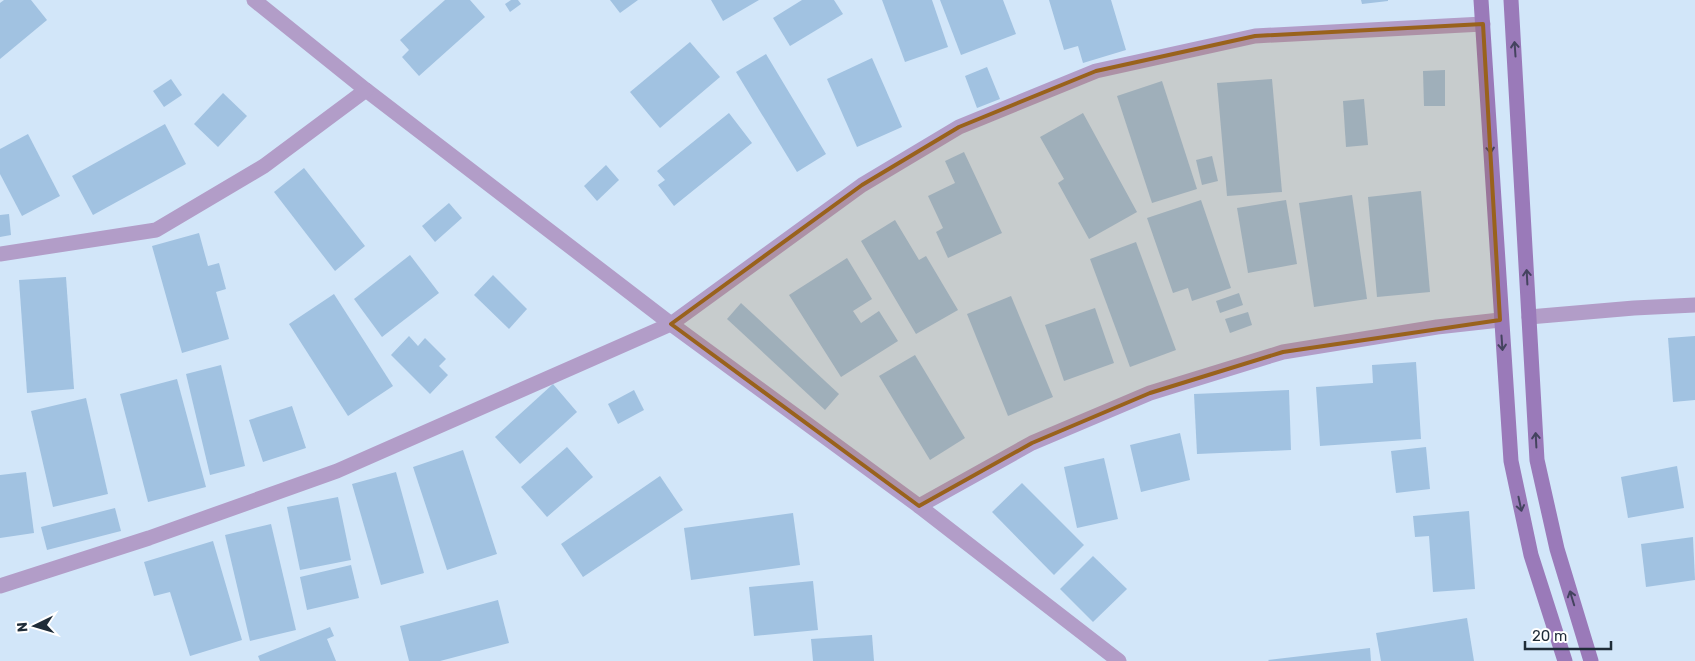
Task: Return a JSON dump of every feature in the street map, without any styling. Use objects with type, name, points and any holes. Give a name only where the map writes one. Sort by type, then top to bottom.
[{"type":"main road","points":[[1481,0],[1500,320],[1511,461],[1531,555],[1565,661]]},
{"type":"main road","points":[[1511,0],[1518,97],[1537,460],[1557,549],[1591,661]]},
{"type":"street","points":[[254,0],[366,90],[672,324],[919,506],[1119,661]]},
{"type":"street","points":[[0,586],[149,538],[336,471],[672,324],[862,185],[959,128],[1096,71],[1255,36],[1483,24]]},
{"type":"street","points":[[0,254],[156,230],[264,166],[366,90]]},
{"type":"street","points":[[1529,318],[1634,308],[1695,306]]},
{"type":"street","points":[[919,506],[1032,443],[1150,394],[1283,352],[1437,326],[1500,320]]},
{"type":"highlighted area","points":[[1483,24],[1500,320],[1283,352],[1150,393],[1032,443],[919,506],[671,324],[862,185],[959,127],[1096,71],[1255,36]]},
{"type":"building","points":[[4,0],[31,0],[47,20],[0,59],[0,3]]},
{"type":"building","points":[[445,0],[470,0],[485,17],[419,76],[402,57],[409,50],[400,40]]},
{"type":"building","points":[[511,0],[518,0],[521,4],[510,12],[505,4]]},
{"type":"building","points":[[610,0],[638,0],[620,13]]},
{"type":"building","points":[[711,0],[759,0],[723,21]]},
{"type":"building","points":[[802,0],[834,0],[843,14],[790,46],[773,18]]},
{"type":"building","points":[[882,0],[932,0],[948,47],[905,62]]},
{"type":"building","points":[[940,0],[1003,0],[1016,34],[961,55]]},
{"type":"building","points":[[1049,0],[1111,0],[1126,50],[1083,63],[1078,46],[1064,50]]},
{"type":"building","points":[[1361,0],[1388,0],[1388,1],[1362,4]]},
{"type":"building","points":[[690,42],[720,77],[660,128],[630,92]]},
{"type":"building","points":[[766,54],[826,154],[797,172],[736,72]]},
{"type":"building","points":[[872,58],[902,127],[857,147],[827,79]]},
{"type":"building","points":[[987,67],[1000,99],[977,108],[965,76]]},
{"type":"building","points":[[1445,70],[1445,106],[1424,106],[1423,71]]},
{"type":"building","points":[[171,79],[182,95],[164,107],[153,91]]},
{"type":"building","points":[[1272,79],[1282,192],[1227,196],[1217,83]]},
{"type":"building","points":[[1162,81],[1197,189],[1152,203],[1117,96]]},
{"type":"building","points":[[223,93],[247,116],[218,147],[194,124]]},
{"type":"building","points":[[1364,99],[1368,145],[1346,147],[1343,101]]},
{"type":"building","points":[[729,113],[752,143],[674,206],[658,185],[665,180],[657,171]]},
{"type":"building","points":[[1083,113],[1137,212],[1089,239],[1058,183],[1064,179],[1040,137]]},
{"type":"building","points":[[165,124],[186,164],[93,215],[72,176]]},
{"type":"building","points":[[28,134],[60,196],[22,216],[0,174],[0,149]]},
{"type":"building","points":[[964,152],[1002,233],[948,258],[936,232],[943,228],[928,196],[955,183],[945,161]]},
{"type":"building","points":[[1212,156],[1218,181],[1202,185],[1196,160]]},
{"type":"building","points":[[606,165],[619,180],[597,201],[584,186]]},
{"type":"building","points":[[304,168],[365,246],[335,271],[274,192]]},
{"type":"building","points":[[1421,191],[1430,292],[1377,297],[1368,197]]},
{"type":"building","points":[[1352,195],[1367,299],[1314,307],[1299,203]]},
{"type":"building","points":[[1201,200],[1231,288],[1192,301],[1188,288],[1173,293],[1147,218]]},
{"type":"building","points":[[1286,200],[1297,264],[1248,273],[1237,208]]},
{"type":"building","points":[[449,203],[462,218],[435,242],[422,226]]},
{"type":"building","points":[[9,214],[11,235],[0,237],[0,215]]},
{"type":"building","points":[[895,220],[919,260],[926,256],[958,310],[916,334],[861,241]]},
{"type":"building","points":[[199,233],[208,266],[219,263],[226,289],[216,292],[229,339],[182,353],[152,246]]},
{"type":"building","points":[[1136,242],[1176,350],[1130,367],[1090,259]]},
{"type":"building","points":[[410,255],[439,293],[382,337],[354,299]]},
{"type":"building","points":[[847,258],[872,299],[853,311],[861,323],[879,311],[898,341],[841,377],[789,295]]},
{"type":"building","points":[[493,275],[527,309],[509,329],[474,295]]},
{"type":"building","points":[[66,277],[74,389],[27,393],[19,280]]},
{"type":"building","points":[[1239,293],[1243,305],[1220,313],[1216,301]]},
{"type":"building","points":[[334,294],[393,386],[348,416],[289,324]]},
{"type":"building","points":[[1011,296],[1053,397],[1008,416],[967,314]]},
{"type":"building","points":[[741,303],[839,394],[825,410],[727,319]]},
{"type":"building","points":[[1095,308],[1114,363],[1064,381],[1045,325]]},
{"type":"building","points":[[1248,312],[1252,325],[1230,333],[1225,319]]},
{"type":"building","points":[[409,336],[418,346],[425,338],[446,359],[439,366],[448,375],[430,394],[391,355]]},
{"type":"building","points":[[1695,336],[1695,400],[1673,402],[1668,338]]},
{"type":"building","points":[[915,355],[965,438],[930,460],[879,376]]},
{"type":"building","points":[[1416,362],[1421,439],[1320,446],[1316,387],[1373,383],[1372,365]]},
{"type":"building","points":[[221,365],[245,466],[210,475],[186,374]]},
{"type":"building","points":[[177,379],[206,487],[148,502],[120,394]]},
{"type":"building","points":[[553,384],[577,412],[520,464],[495,437]]},
{"type":"building","points":[[634,390],[644,410],[618,424],[608,404]]},
{"type":"building","points":[[1289,390],[1291,450],[1197,454],[1194,394]]},
{"type":"building","points":[[86,398],[108,494],[53,507],[31,411]]},
{"type":"building","points":[[292,406],[306,448],[263,462],[249,420]]},
{"type":"building","points":[[1180,433],[1190,480],[1141,492],[1130,445]]},
{"type":"building","points":[[567,447],[593,477],[547,517],[521,487]]},
{"type":"building","points":[[1426,447],[1430,489],[1396,493],[1391,451]]},
{"type":"building","points":[[463,450],[497,554],[447,570],[413,467]]},
{"type":"building","points":[[1104,458],[1118,519],[1077,528],[1064,467]]},
{"type":"building","points":[[1677,466],[1684,508],[1628,518],[1621,477]]},
{"type":"building","points":[[26,472],[34,533],[0,538],[0,475]]},
{"type":"building","points":[[396,472],[424,573],[381,585],[352,484]]},
{"type":"building","points":[[660,476],[683,510],[583,577],[561,544]]},
{"type":"building","points":[[1022,483],[1084,545],[1054,575],[992,512]]},
{"type":"building","points":[[338,497],[351,560],[300,570],[287,507]]},
{"type":"building","points":[[115,508],[121,531],[47,550],[41,527]]},
{"type":"building","points":[[1469,511],[1475,589],[1433,592],[1429,536],[1415,537],[1413,516]]},
{"type":"building","points":[[793,513],[800,565],[691,580],[684,528]]},
{"type":"building","points":[[271,524],[296,630],[250,641],[225,535]]},
{"type":"building","points":[[1693,537],[1695,580],[1646,587],[1641,544]]},
{"type":"building","points":[[213,541],[242,640],[190,656],[170,592],[154,596],[144,562]]},
{"type":"building","points":[[1093,556],[1127,589],[1093,622],[1060,589]]},
{"type":"building","points":[[351,565],[359,598],[307,610],[300,577]]},
{"type":"building","points":[[813,581],[818,630],[754,636],[749,587]]},
{"type":"building","points":[[498,600],[509,643],[440,661],[409,661],[400,626]]},
{"type":"building","points":[[1467,618],[1474,661],[1381,661],[1376,633]]},
{"type":"building","points":[[330,627],[334,636],[327,639],[336,661],[260,661],[258,656]]},
{"type":"building","points":[[872,635],[874,661],[813,661],[811,639]]},
{"type":"building","points":[[1370,648],[1371,661],[1268,660]]}]
